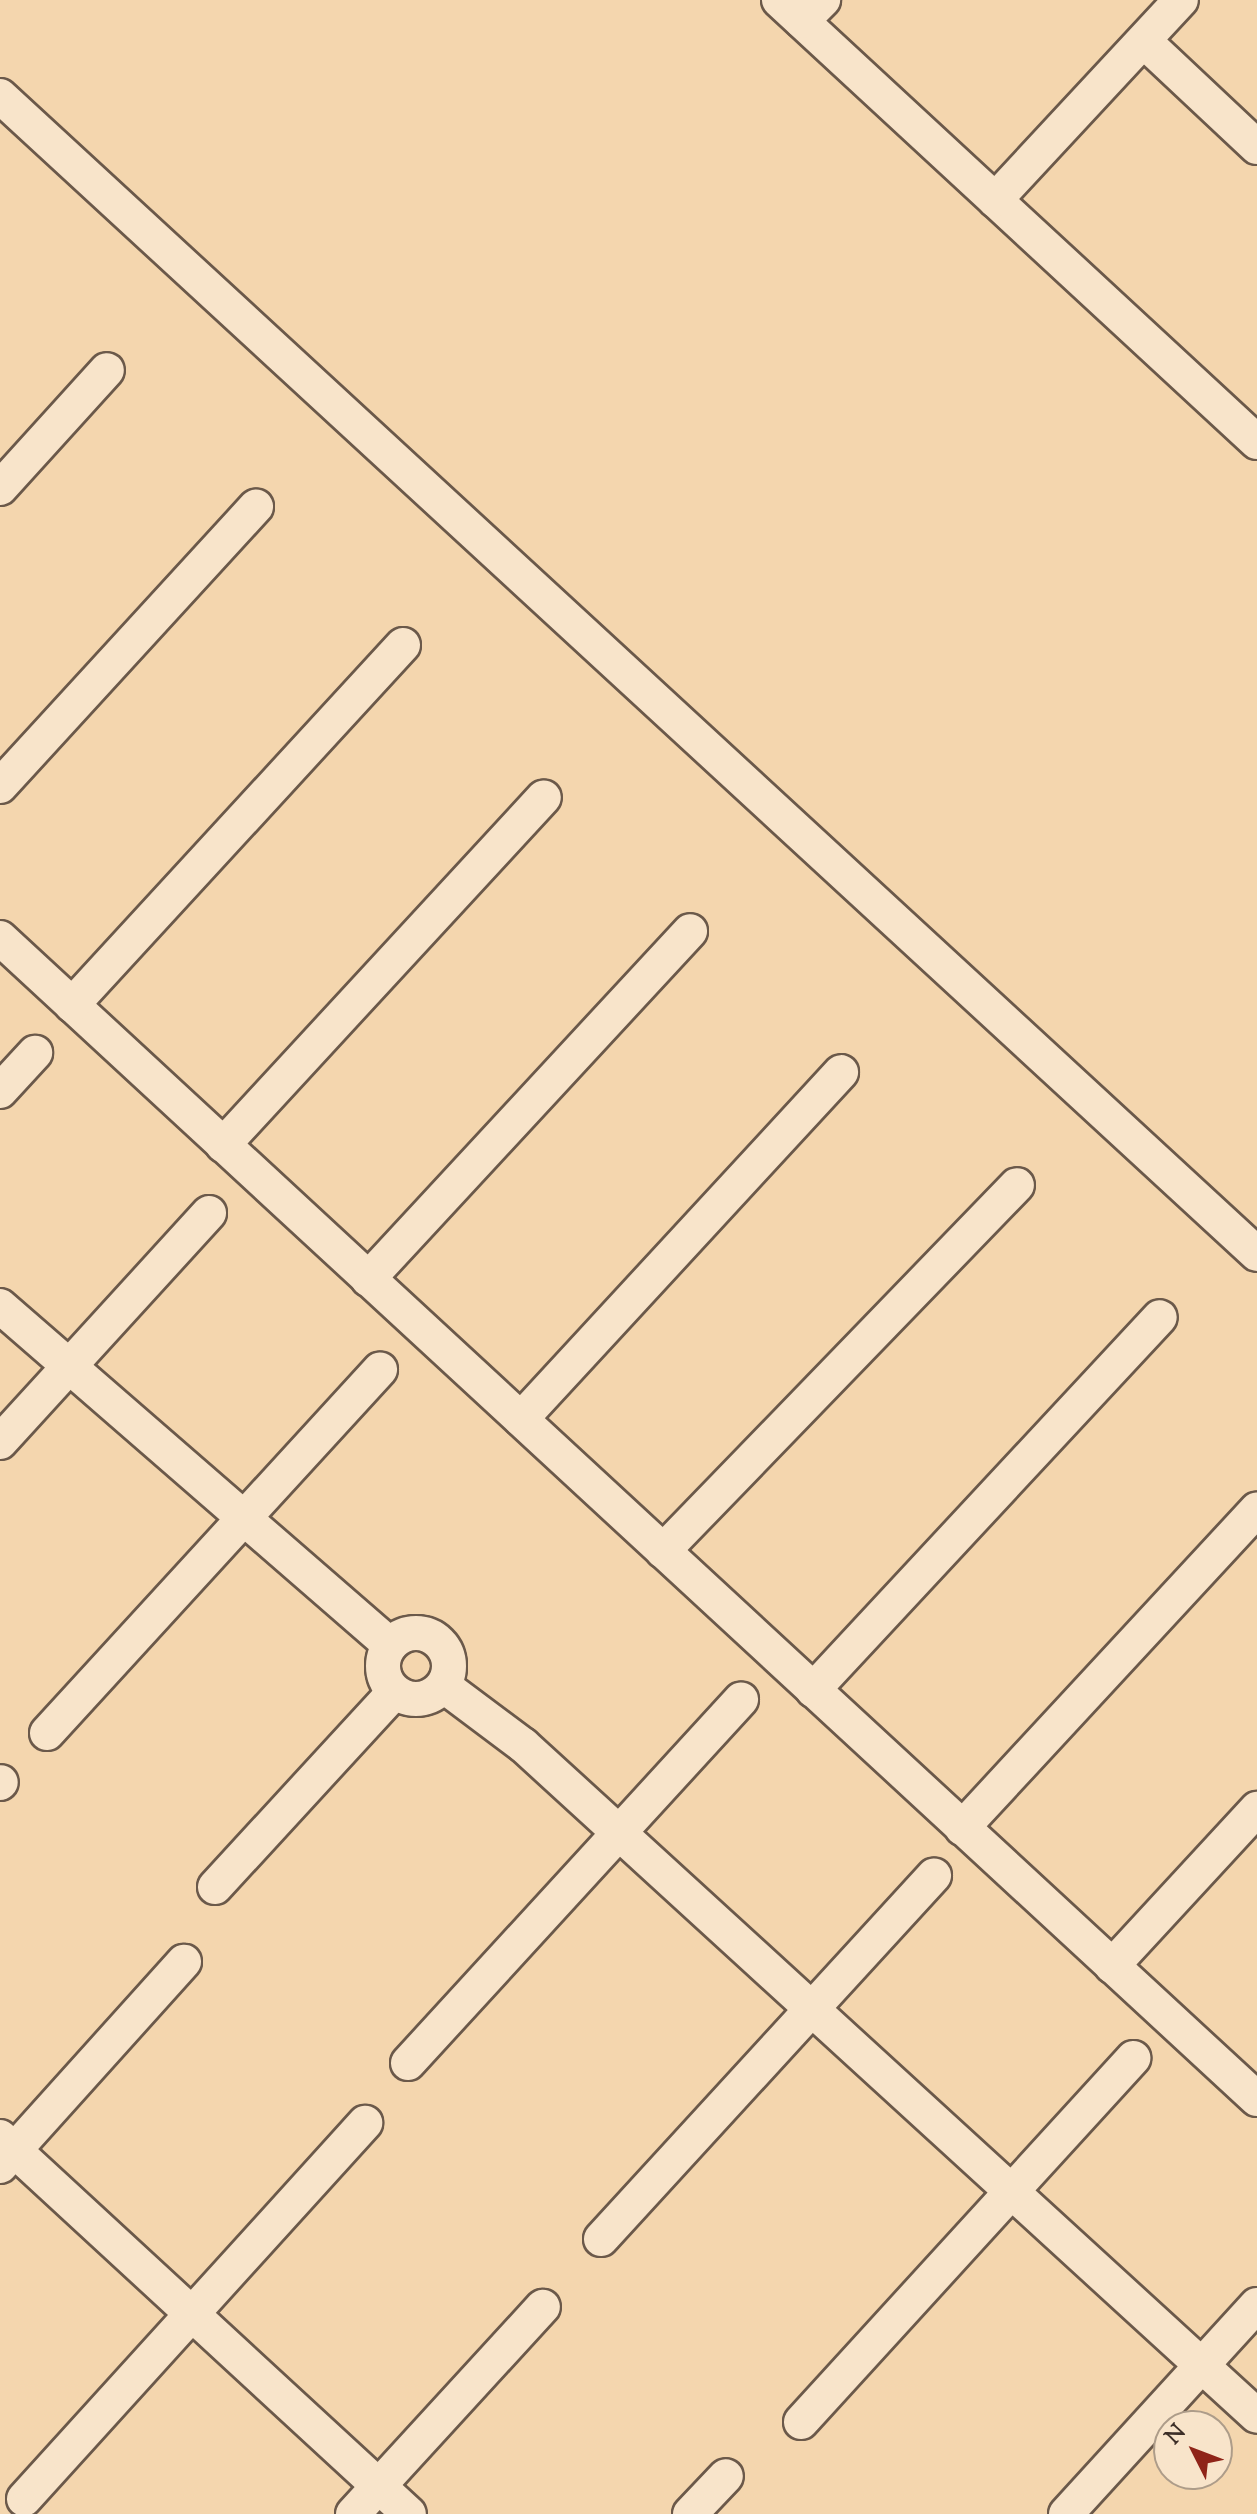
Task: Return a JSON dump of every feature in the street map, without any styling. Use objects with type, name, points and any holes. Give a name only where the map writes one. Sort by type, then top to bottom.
[{"type":"street","points":[[995,200],[1181,0]]},
{"type":"street","points":[[801,7],[995,200],[1257,442]]},
{"type":"street","points":[[1144,41],[1257,147]]},
{"type":"street","points":[[0,96],[1257,1254]]},
{"type":"street","points":[[0,488],[107,370]]},
{"type":"street","points":[[0,786],[256,507]]},
{"type":"street","points":[[72,1005],[403,645]]},
{"type":"street","points":[[223,1145],[544,797]]},
{"type":"street","points":[[368,1279],[690,931]]},
{"type":"street","points":[[0,938],[1257,2099]]},
{"type":"street","points":[[0,1091],[35,1053]]},
{"type":"street","points":[[521,1419],[841,1072]]},
{"type":"street","points":[[663,1551],[1017,1185]]},
{"type":"street","points":[[0,1442],[209,1213]]},
{"type":"street","points":[[0,1306],[240,1521],[390,1645]]},
{"type":"street","points":[[813,1690],[1160,1317]]},
{"type":"street","points":[[47,1733],[380,1369]]},
{"type":"street","points":[[962,1828],[1257,1509]]},
{"type":"street","points":[[404,1635],[437,1639],[448,1653],[444,1686],[411,1700],[394,1692],[384,1677],[390,1645],[404,1635]]},
{"type":"street","points":[[444,1686],[619,1832],[1257,2416]]},
{"type":"street","points":[[215,1887],[394,1692]]},
{"type":"street","points":[[408,2063],[741,1700]]},
{"type":"street","points":[[1112,1966],[1257,1809]]},
{"type":"street","points":[[601,2239],[934,1876]]},
{"type":"street","points":[[184,1962],[5,2151],[192,2314],[409,2514]]},
{"type":"street","points":[[801,2422],[1133,2058]]},
{"type":"street","points":[[24,2499],[365,2123]]},
{"type":"street","points":[[1066,2514],[1257,2305]]},
{"type":"street","points":[[353,2514],[543,2307]]},
{"type":"street","points":[[690,2514],[726,2476]]}]
